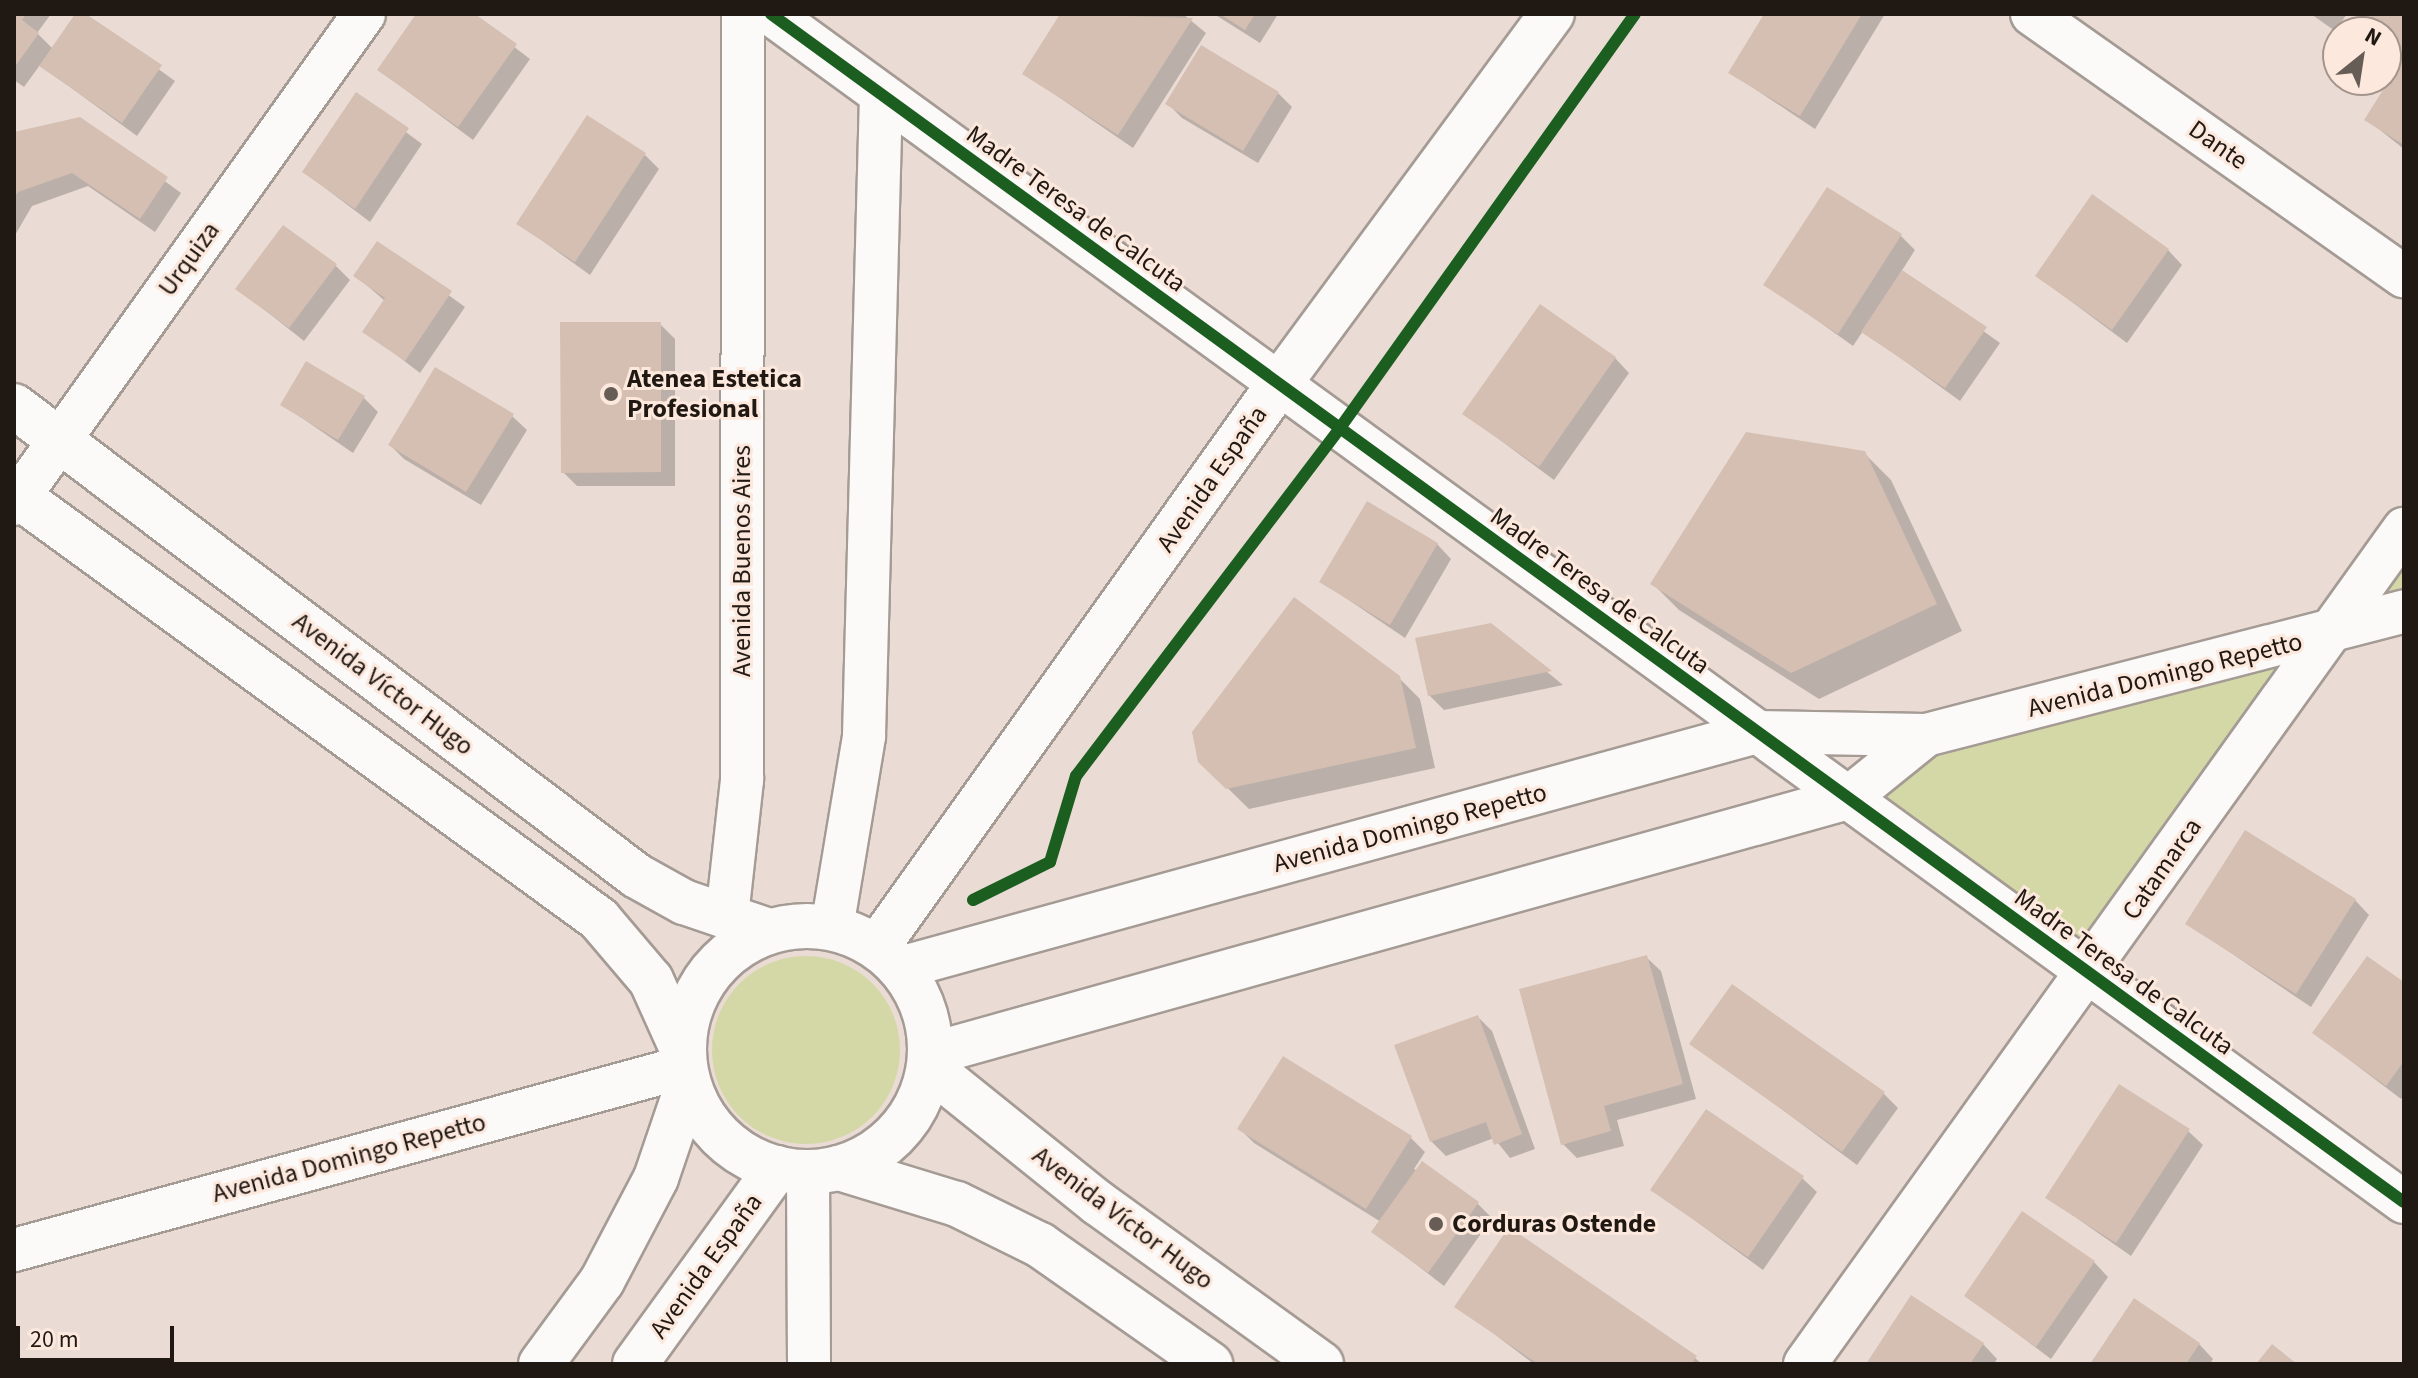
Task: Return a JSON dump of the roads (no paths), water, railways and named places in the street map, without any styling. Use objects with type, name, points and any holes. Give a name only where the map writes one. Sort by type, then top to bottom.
[{"type":"main road","name":"Avenida España","points":[[889,958],[1279,384],[1552,14]]},
{"type":"main road","name":"Avenida Víctor Hugo","points":[[14,406],[637,876],[684,902],[769,931]]},
{"type":"main road","points":[[16,498],[599,919],[651,980],[685,1067],[721,1137],[808,1170],[957,1204],[1040,1245],[1210,1364]]},
{"type":"main road","points":[[541,1364],[602,1281],[649,1191],[685,1067],[687,1020],[716,964],[741,944],[769,931],[801,925],[832,928],[889,958],[928,1023],[930,1061],[919,1102],[899,1132],[872,1155],[808,1170]]},
{"type":"main road","name":"Avenida Víctor Hugo","points":[[930,1061],[1098,1203],[1321,1364]]},
{"type":"main road","name":"Avenida España","points":[[635,1364],[808,1170]]},
{"type":"street","name":"Urquiza","points":[[16,498],[61,440],[364,14]]},
{"type":"street","name":"Avenida Buenos Aires","points":[[727,916],[742,780],[743,14]]},
{"type":"street","name":"Madre Teresa de Calcuta","points":[[771,14],[2404,1202]]},
{"type":"street","name":"Dante","points":[[2032,14],[2404,276]]},
{"type":"street","points":[[832,928],[864,736],[881,95]]},
{"type":"street","name":"Catamarca","points":[[1805,1364],[2404,529]]},
{"type":"street","name":"Avenida Domingo Repetto","points":[[889,958],[1757,732],[1926,735],[2330,633],[2404,611]]},
{"type":"street","name":"Avenida Domingo Repetto","points":[[930,1061],[1848,798],[1926,735]]},
{"type":"street","name":"Avenida Domingo Repetto","points":[[14,1250],[685,1067]]},
{"type":"street","points":[[808,1170],[809,1364]]},
{"type":"place","name":"Atenea Estetica Profesional","points":[[611,394]]},
{"type":"place","name":"Corduras Ostende","points":[[1436,1224]]}]
